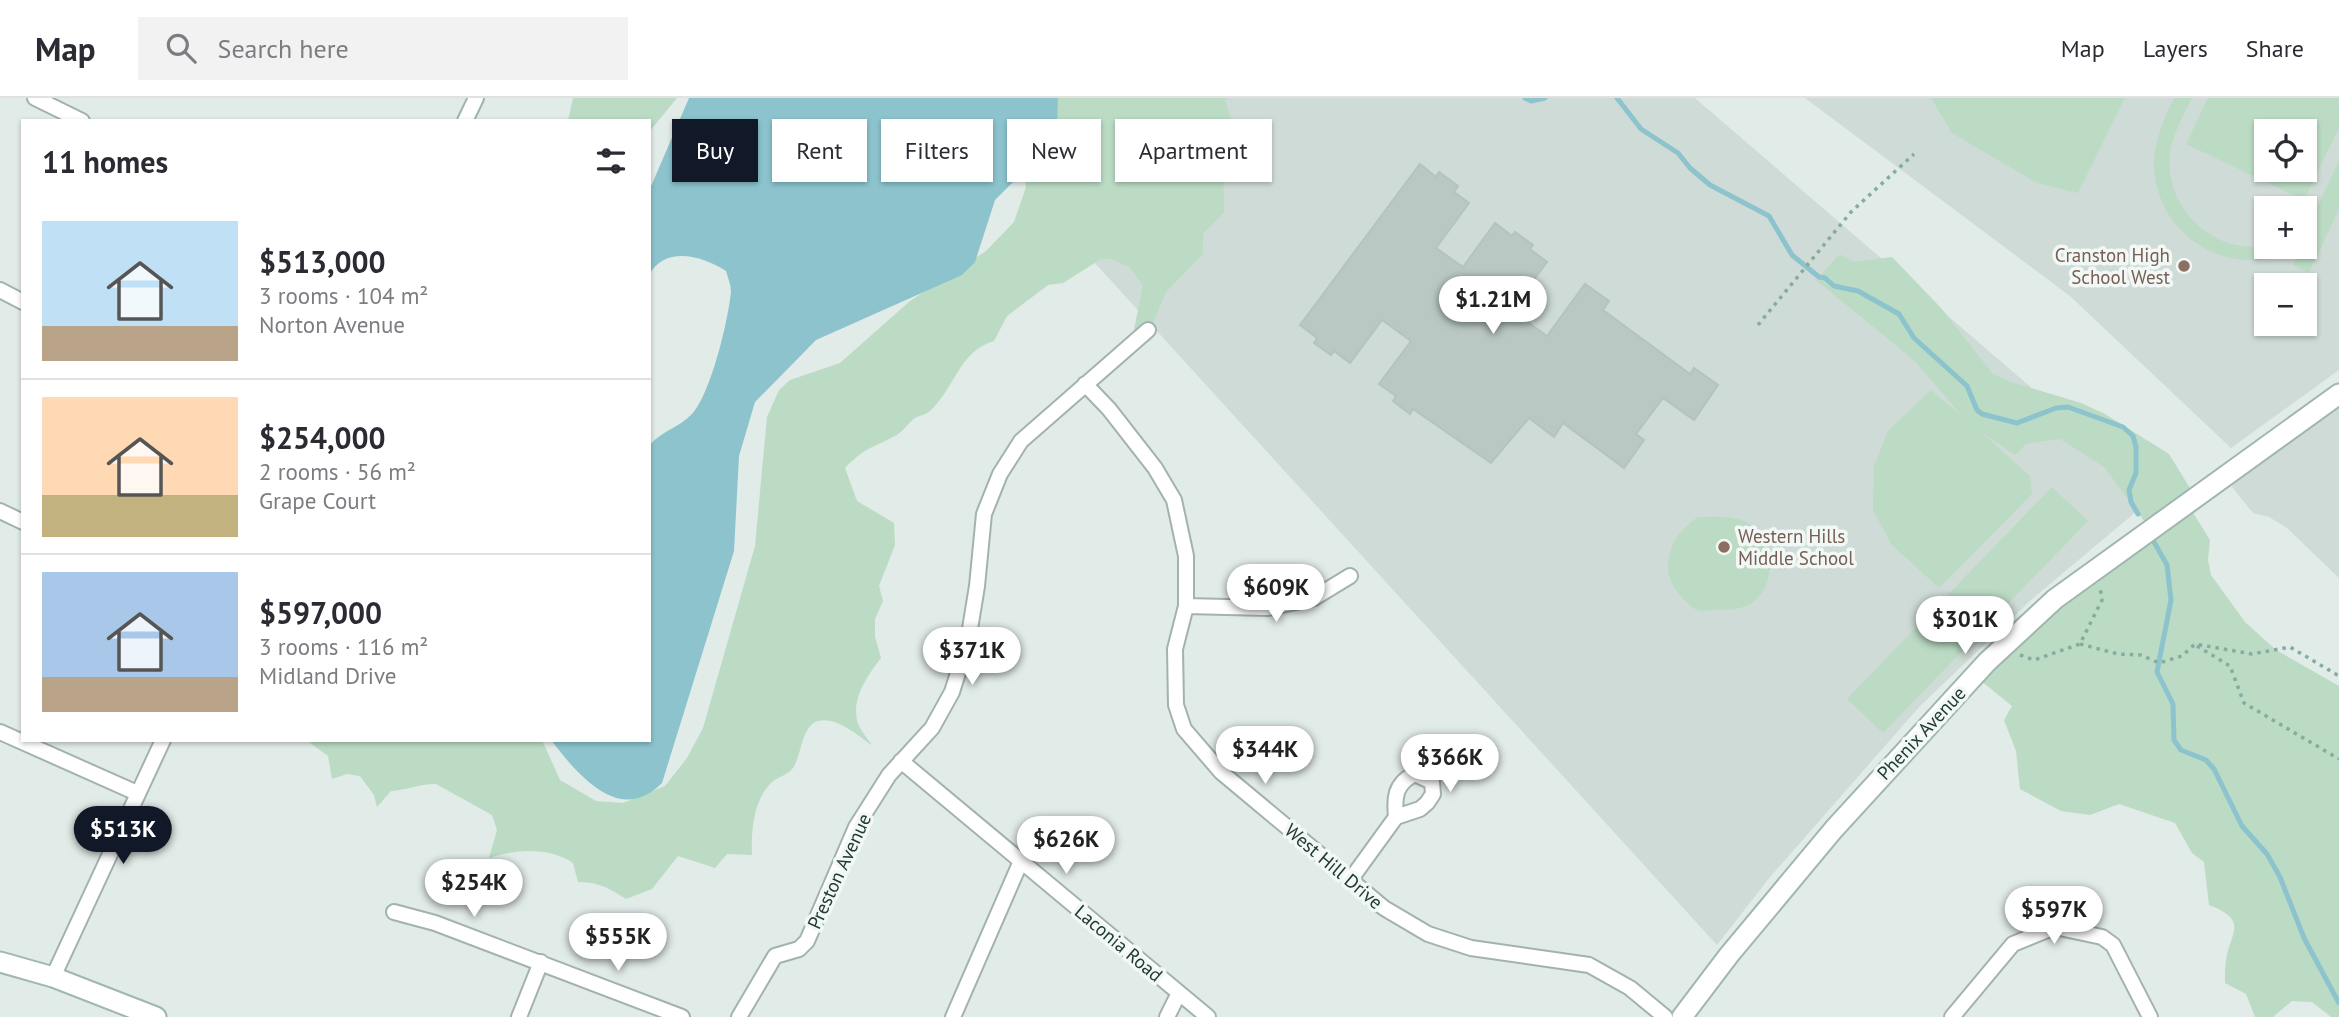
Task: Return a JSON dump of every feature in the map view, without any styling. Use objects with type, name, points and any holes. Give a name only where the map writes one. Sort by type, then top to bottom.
[{"type":"main road","name":"Phenix Avenue","points":[[1682,1017],[1833,829],[1922,730],[2002,648],[2055,599],[2339,394]]},
{"type":"main road","points":[[0,962],[53,977],[156,1017]]},
{"type":"street","points":[[35,98],[78,119]]},
{"type":"street","points":[[466,119],[476,98]]},
{"type":"street","points":[[0,290],[21,301]]},
{"type":"street","name":"Preston Avenue","points":[[739,1017],[775,956],[799,948],[807,941],[856,827],[901,761],[932,728],[952,692],[968,641],[984,514],[1000,474],[1021,441],[1148,330]]},
{"type":"street","name":"West Hill Drive","points":[[1085,384],[1109,409],[1155,468],[1174,500],[1186,556],[1186,606],[1175,649],[1176,705],[1184,729],[1221,772],[1384,908],[1428,934],[1471,948],[1589,965],[1630,988],[1665,1017]]},
{"type":"street","points":[[0,511],[21,521]]},
{"type":"street","points":[[1186,606],[1268,608],[1314,598],[1350,576]]},
{"type":"street","points":[[0,732],[21,741]]},
{"type":"street","points":[[23,742],[138,793]]},
{"type":"street","points":[[53,977],[162,742]]},
{"type":"street","name":"Laconia Road","points":[[901,761],[1208,1017]]},
{"type":"street","points":[[1351,879],[1396,817]]},
{"type":"street","points":[[953,1017],[1021,861]]},
{"type":"street","points":[[394,912],[435,923],[682,1017]]},
{"type":"street","points":[[1952,1017],[2013,944],[2055,927],[2102,937],[2113,945],[2150,1017]]},
{"type":"street","points":[[519,1017],[541,962]]},
{"type":"street","points":[[1167,1017],[1179,993]]},
{"type":"path","points":[[1758,325],[1851,212],[1914,153]]},
{"type":"path","points":[[2080,644],[2102,600],[2097,568]]},
{"type":"path","points":[[2002,648],[2034,660],[2080,644],[2118,654],[2141,655],[2159,663],[2182,656],[2195,644]]},
{"type":"path","points":[[2195,644],[2252,654],[2290,647],[2339,676]]},
{"type":"path","points":[[2195,644],[2230,666],[2244,703],[2339,759]]},
{"type":"shaded area","name":"Western Hills Middle School","points":[[1096,98],[1695,98],[2156,495],[2032,599],[1920,706],[1770,877],[1717,945],[1031,193],[1039,182],[1101,182],[1101,119],[1082,119]]},
{"type":"shaded area","name":"Cranston High School West","points":[[1805,98],[2339,98],[2339,370],[2231,448],[2070,296]]},
{"type":"shaded area","points":[[2339,396],[2339,578],[2287,528],[2269,517],[2253,513],[2224,477]]},
{"type":"green space","points":[[573,98],[677,98],[651,130],[651,119],[568,119]]},
{"type":"green space","points":[[1024,98],[1228,98],[1225,100],[1231,119],[1115,119],[1115,182],[1224,182],[1224,212],[1203,234],[1203,254],[1166,292],[1152,325],[1146,324],[1134,330],[1143,285],[1129,267],[1112,259],[1101,259],[1063,283],[1048,285],[1007,316],[994,341],[982,346],[965,361],[930,411],[915,418],[898,434],[863,452],[845,468],[857,501],[894,523],[895,545],[879,586],[883,601],[875,619],[875,637],[881,658],[866,679],[856,711],[858,723],[872,745],[832,721],[812,724],[793,768],[771,783],[760,799],[753,827],[752,855],[727,854],[715,868],[678,856],[652,889],[626,899],[610,889],[578,882],[573,863],[554,854],[521,851],[489,858],[497,830],[492,815],[436,784],[391,791],[377,807],[374,795],[360,776],[347,774],[332,779],[328,756],[309,742],[543,742],[560,780],[596,801],[623,803],[665,786],[687,758],[703,728],[755,546],[767,417],[779,390],[790,380],[840,363],[910,301],[986,251],[1014,222],[1026,182],[1101,182],[1101,119],[1019,119]]},
{"type":"green space","points":[[1931,98],[2125,98],[2078,193],[2037,183],[1952,133]]},
{"type":"green space","points":[[2174,98],[2192,98],[2177,128],[2171,148],[2169,164],[2176,195],[2194,222],[2206,232],[2236,245],[2254,247],[2254,259],[2271,259],[2247,260],[2223,256],[2201,246],[2182,232],[2167,213],[2158,190],[2154,155],[2160,130]]},
{"type":"green space","points":[[2208,98],[2339,98],[2339,128],[2317,173],[2317,119],[2254,119],[2254,176],[2186,144]]},
{"type":"green space","points":[[2339,161],[2339,209],[2317,256],[2317,207]]},
{"type":"green space","points":[[2266,182],[2313,182],[2306,196],[2296,196]]},
{"type":"green space","points":[[1841,255],[1854,262],[1892,257],[1942,309],[1993,374],[2081,403],[2105,414],[2169,454],[2193,493],[2187,503],[2210,540],[2208,560],[2211,575],[2245,622],[2276,650],[2339,686],[2339,1017],[2331,1017],[2312,1002],[2292,1001],[2273,1017],[2255,1017],[2246,994],[2225,983],[2233,922],[2230,916],[2209,905],[2204,862],[2192,853],[2175,823],[2119,804],[2090,815],[2061,811],[2020,789],[2016,751],[2004,720],[2012,706],[1975,676],[2148,526],[2104,467],[2060,439],[2026,444],[2015,455],[1980,431],[2030,476],[2032,494],[1939,588],[1892,545],[1873,510],[1874,466],[1888,431],[1931,390],[1961,415],[1915,361],[1816,280]]},
{"type":"green space","points":[[2296,259],[2316,259],[2309,273],[2293,265]]},
{"type":"green space","points":[[2052,487],[2088,521],[1883,733],[1847,699]]},
{"type":"green space","points":[[1698,517],[1734,518],[1746,522],[1761,534],[1769,550],[1770,569],[1765,587],[1749,605],[1735,609],[1700,611],[1686,601],[1672,584],[1668,562],[1670,552],[1681,532]]},
{"type":"water","points":[[689,98],[1058,98],[1057,119],[1007,119],[1007,182],[1013,182],[995,200],[975,262],[962,275],[816,340],[755,402],[739,456],[734,551],[662,783],[646,795],[631,799],[616,798],[601,791],[574,768],[553,742],[651,742],[651,444],[692,414],[699,404],[718,356],[731,292],[726,271],[696,258],[674,257],[656,266],[651,272],[651,186],[672,138],[672,182],[758,182],[758,119],[680,119]]},
{"type":"building","points":[[1420,164],[1436,177],[1439,172],[1458,186],[1454,192],[1469,203],[1436,248],[1463,267],[1495,223],[1512,236],[1515,232],[1533,245],[1530,249],[1547,262],[1511,310],[1547,336],[1585,284],[1609,301],[1603,310],[1690,374],[1694,368],[1718,385],[1694,420],[1663,398],[1636,434],[1644,440],[1624,468],[1563,423],[1554,437],[1529,418],[1491,463],[1413,409],[1410,414],[1393,401],[1396,396],[1379,384],[1411,341],[1382,320],[1350,363],[1334,351],[1331,355],[1314,343],[1317,338],[1300,325]]},
{"type":"waterway","points":[[1525,98],[1531,101],[1545,98]]},
{"type":"waterway","points":[[1617,98],[1641,129],[1678,153],[1690,168],[1710,185],[1769,216],[1792,255],[1819,277],[1825,278],[1834,286],[1858,291],[1899,314],[1914,338],[1967,386],[1977,410],[1982,414],[2017,423],[2056,408],[2068,407],[2123,427],[2133,436],[2136,447],[2136,473],[2129,490],[2131,502],[2138,514]]},
{"type":"waterway","points":[[2154,542],[2167,565],[2171,600],[2157,672],[2173,704],[2174,740],[2181,750],[2206,760],[2214,769],[2242,826],[2267,854],[2280,877],[2304,938],[2339,1003]]},
{"type":"place","name":"Cranston High School West","points":[[2184,266]]},
{"type":"place","name":"Western Hills Middle School","points":[[1724,547]]}]
